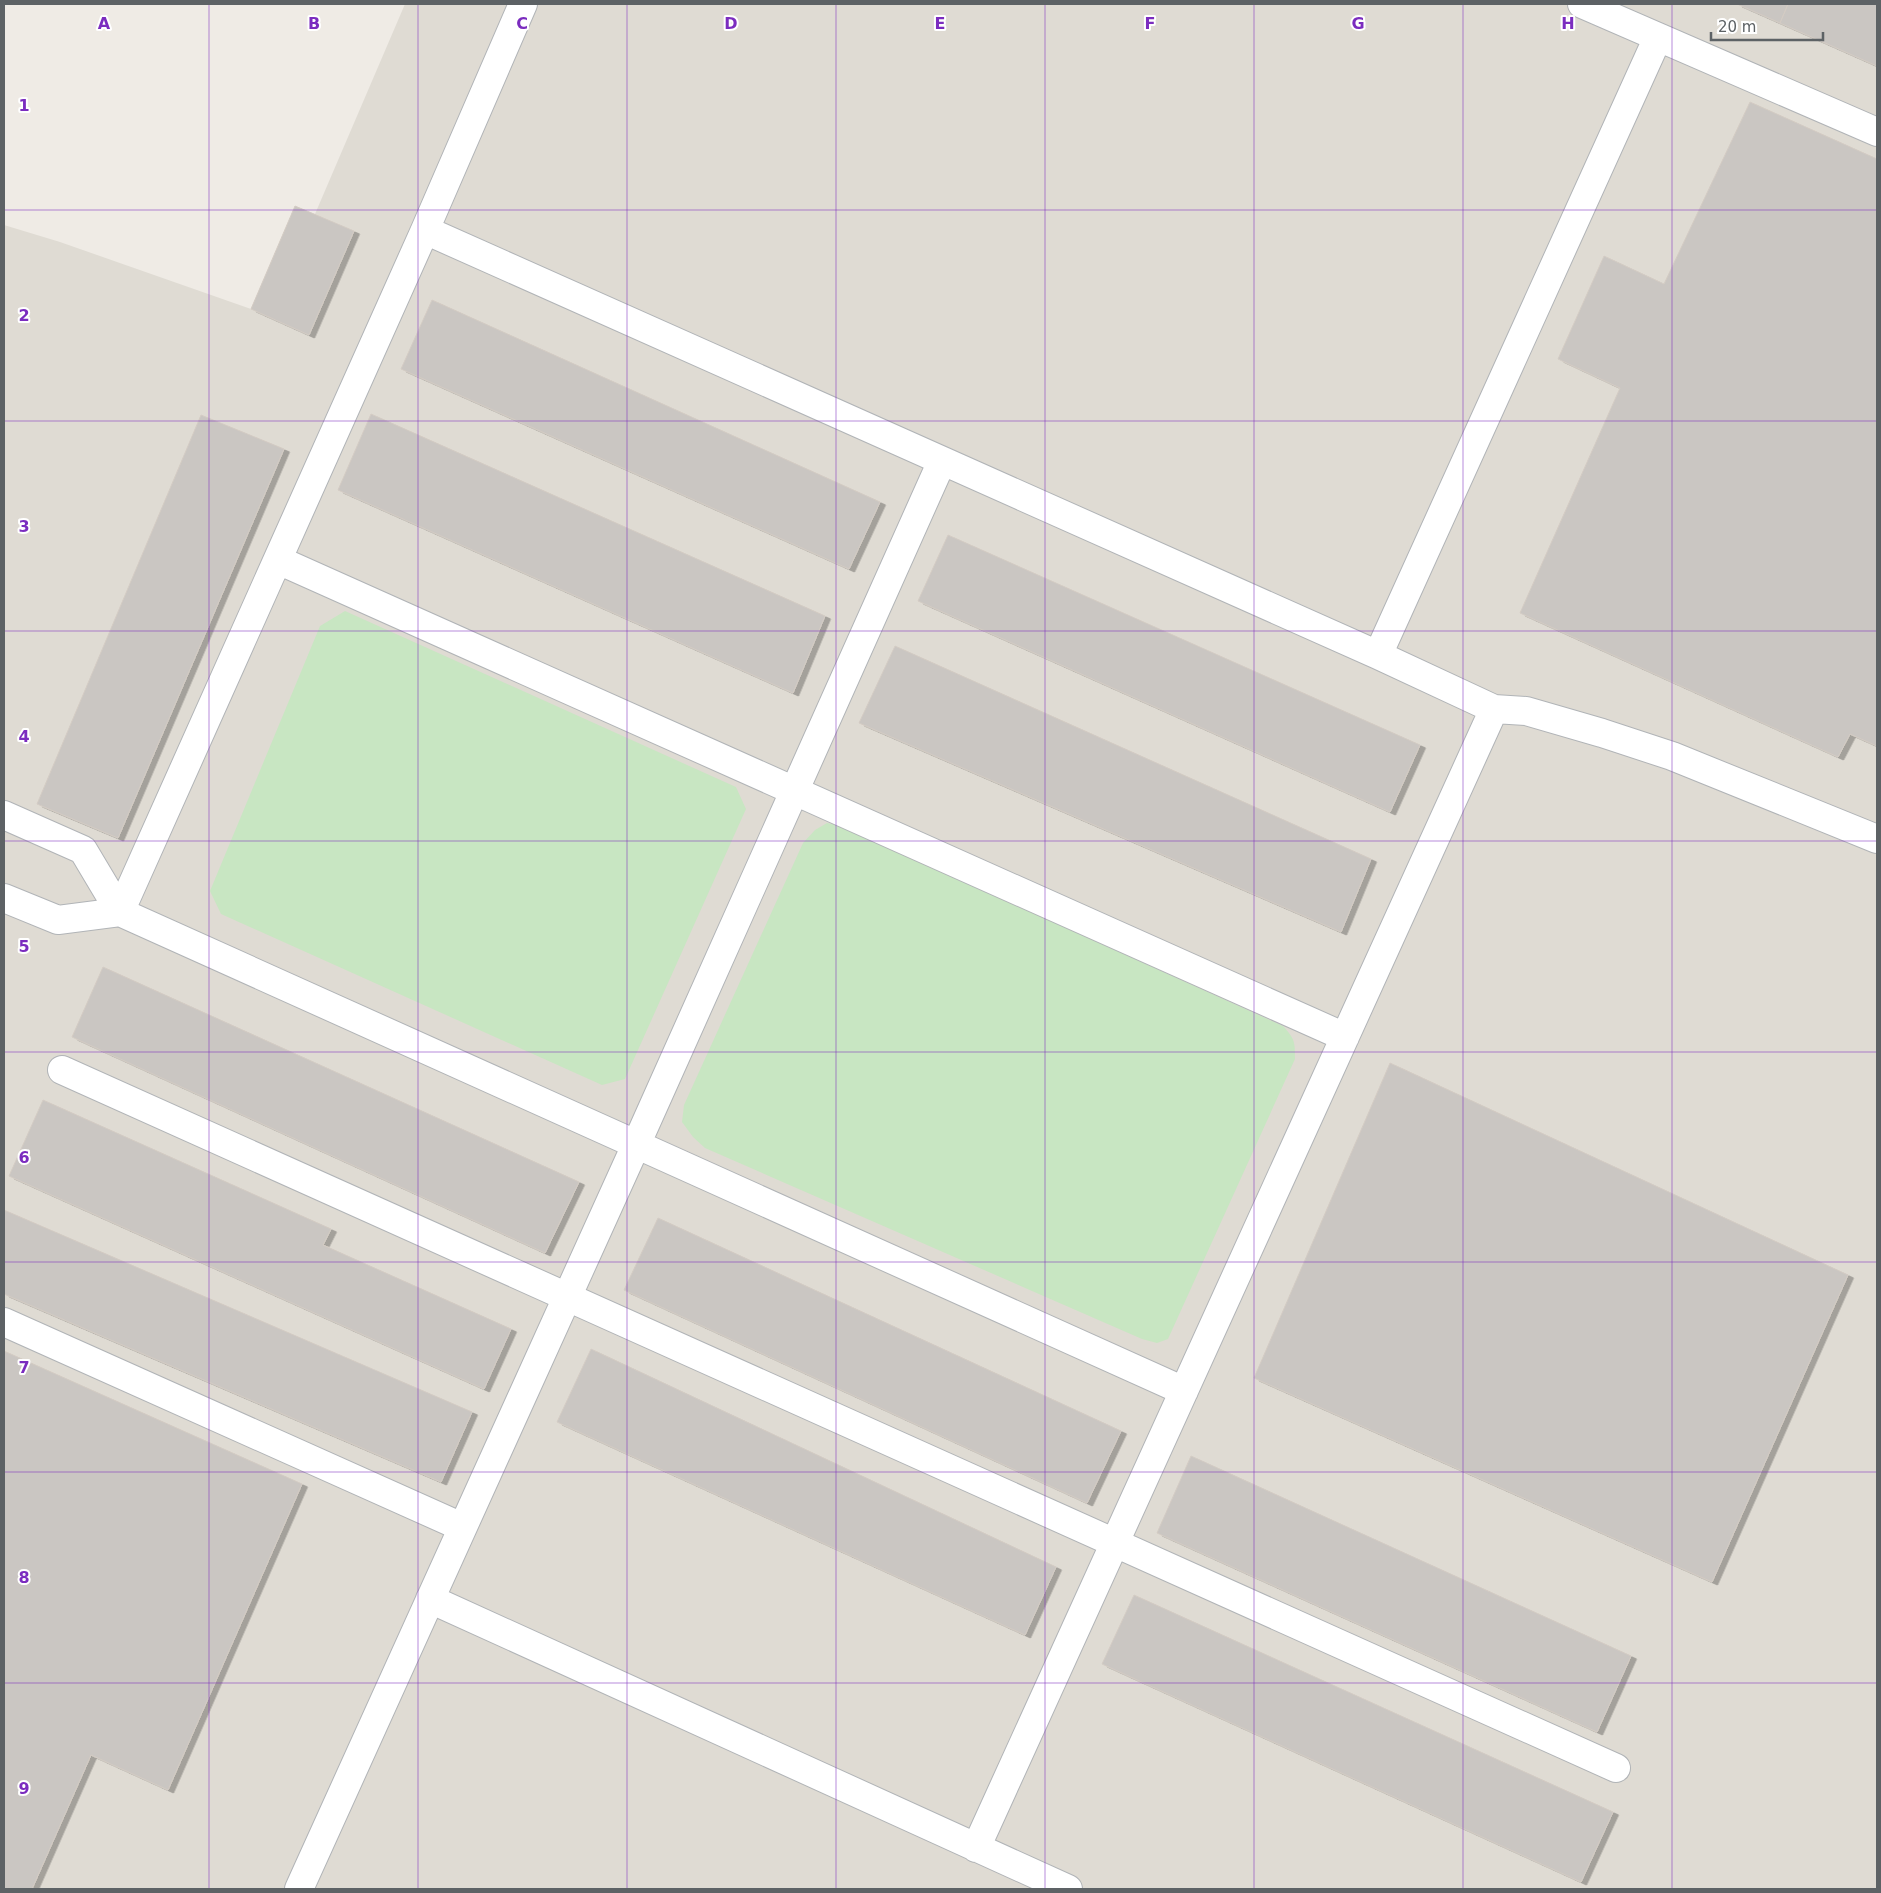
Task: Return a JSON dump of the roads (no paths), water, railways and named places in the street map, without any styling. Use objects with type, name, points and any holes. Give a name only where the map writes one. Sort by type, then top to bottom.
[{"type":"lane","points":[[120,912],[425,230],[523,4]]},
{"type":"lane","points":[[1582,4],[1877,132]]},
{"type":"lane","points":[[1378,655],[1658,37]]},
{"type":"lane","points":[[425,230],[1378,655],[1494,709],[1526,711],[1602,732],[1672,756],[1877,839]]},
{"type":"lane","points":[[299,1889],[636,1145],[942,461]]},
{"type":"lane","points":[[278,560],[1345,1037]]},
{"type":"lane","points":[[976,1848],[1494,709]]},
{"type":"lane","points":[[4,815],[83,850],[120,912]]},
{"type":"lane","points":[[4,898],[58,920],[120,912],[1184,1391]]},
{"type":"lane","points":[[62,1070],[1616,1768]]},
{"type":"lane","points":[[4,1322],[462,1527]]},
{"type":"lane","points":[[430,1599],[1068,1889]]}]
